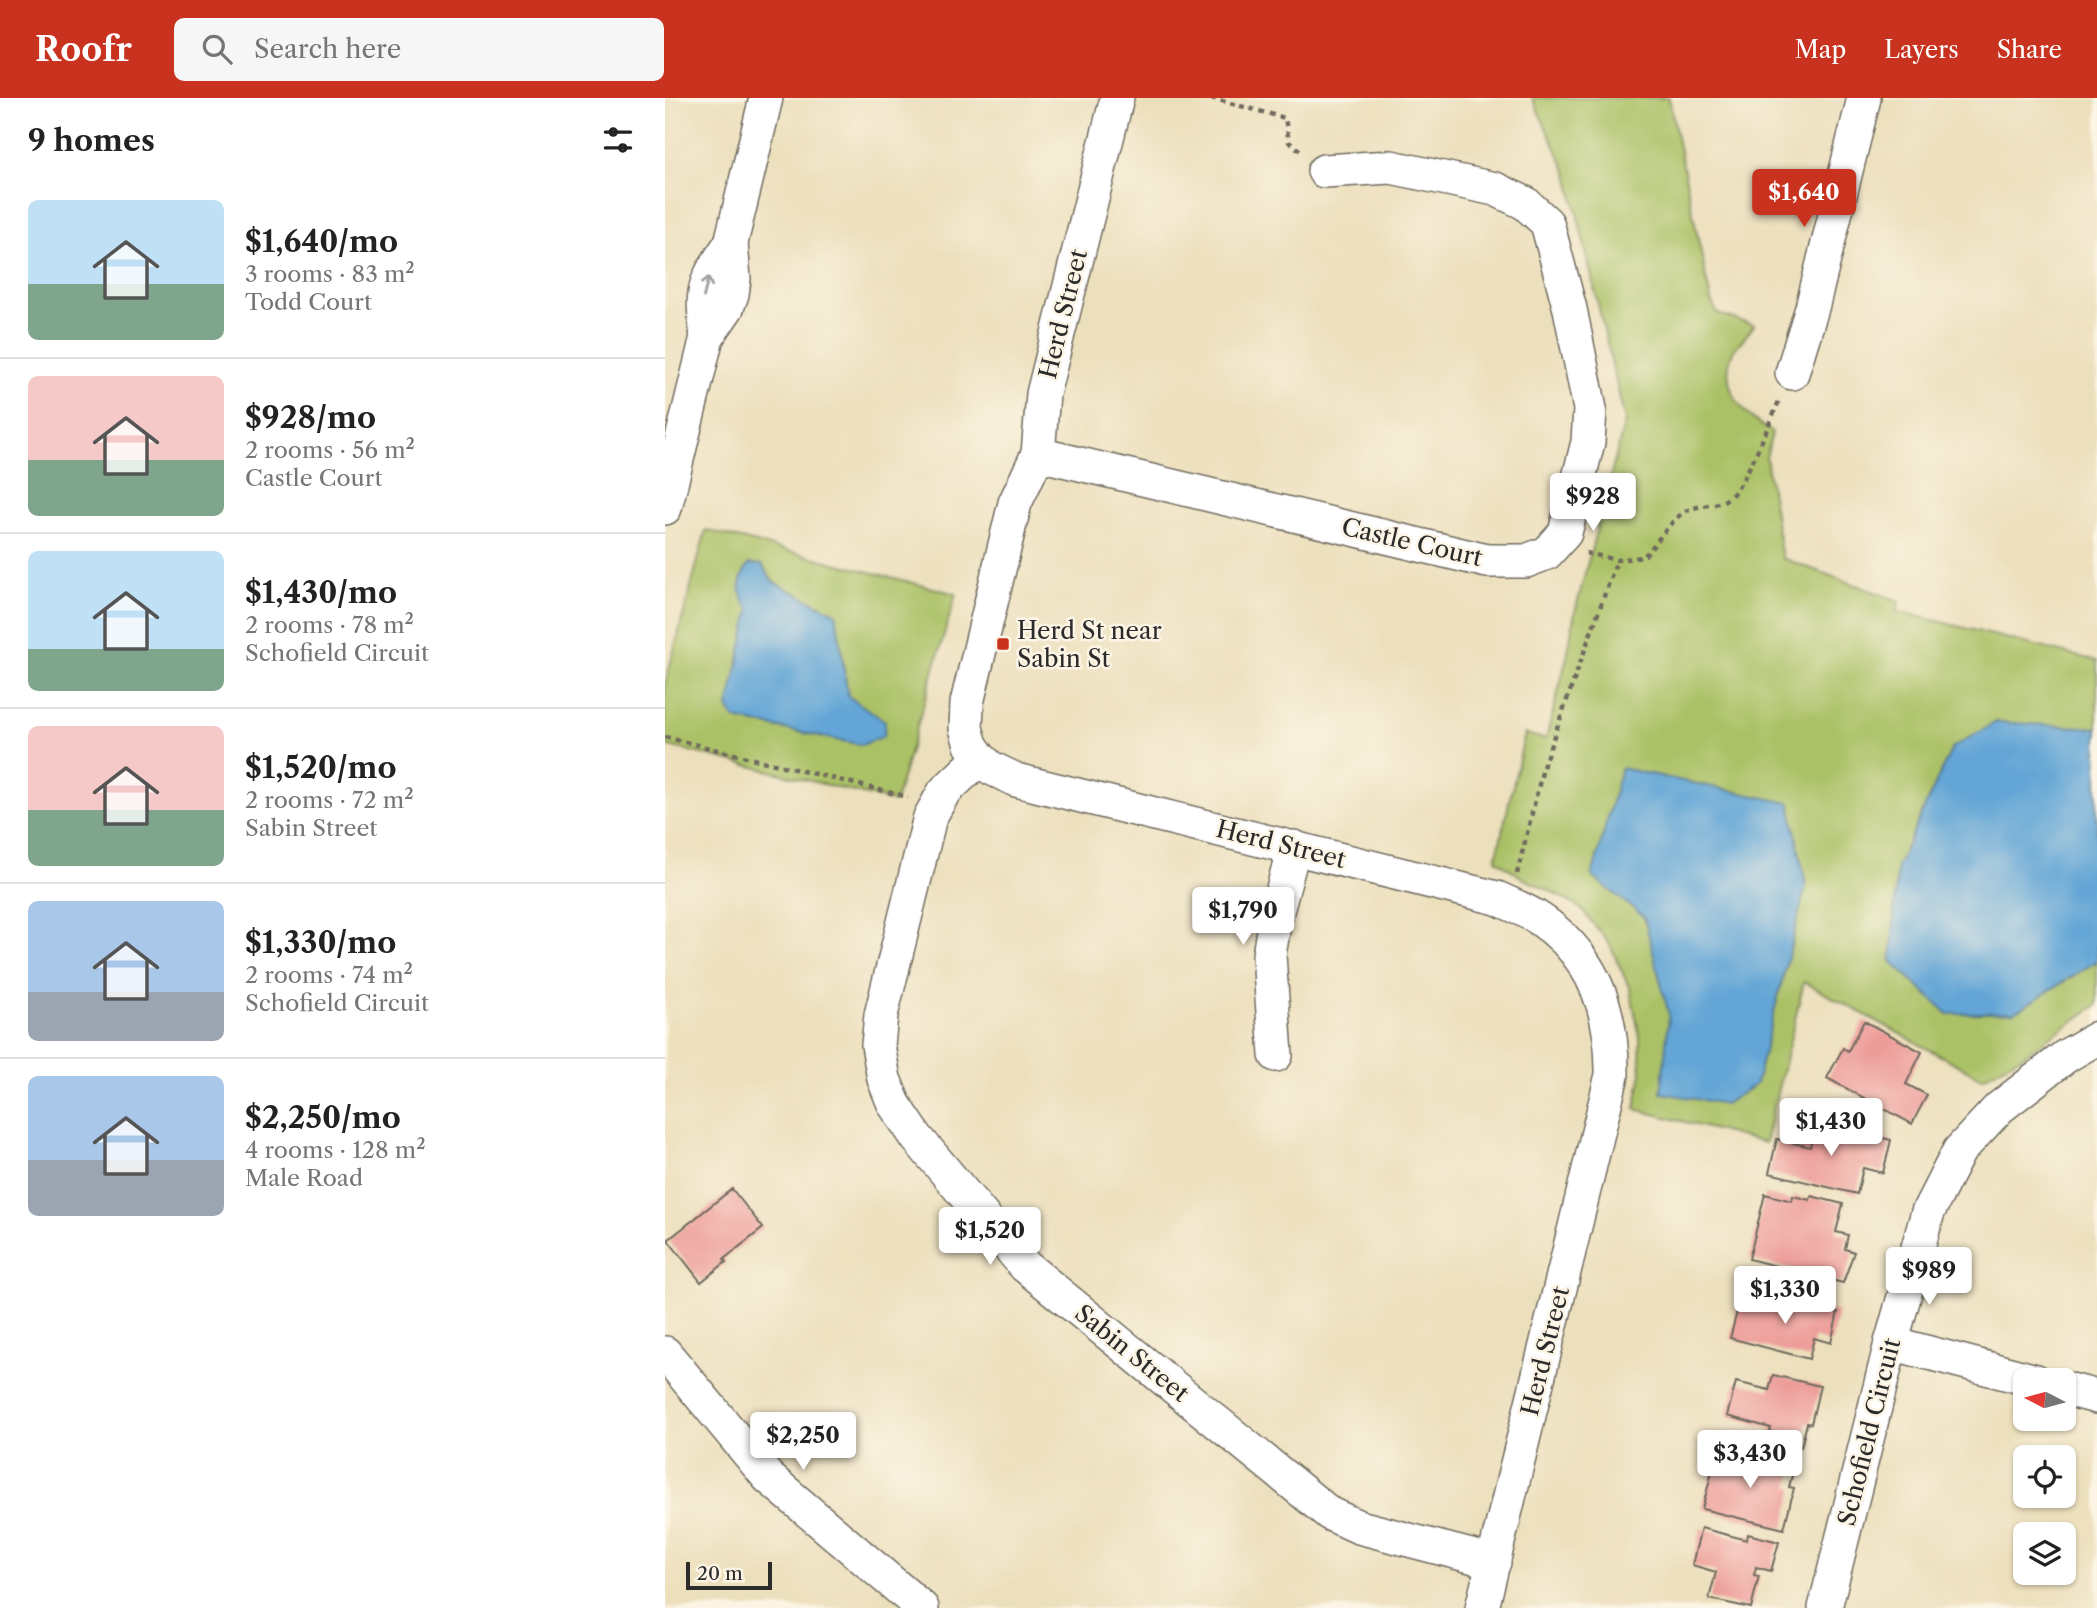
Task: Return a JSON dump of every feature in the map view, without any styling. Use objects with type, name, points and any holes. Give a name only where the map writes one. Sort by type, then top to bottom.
[{"type":"street","points":[[665,508],[707,337],[704,289],[709,276],[731,243],[766,98]]},
{"type":"street","name":"Herd Street","points":[[1117,98],[1043,394],[1038,454],[1015,503],[967,703],[966,728],[971,745],[980,758],[1002,775],[1016,780],[1497,898],[1541,919],[1580,957],[1597,985],[1607,1015],[1612,1046],[1612,1075],[1482,1608]]},
{"type":"street","points":[[1792,373],[1812,308],[1864,98]]},
{"type":"street","points":[[1324,171],[1391,167],[1495,189],[1525,203],[1547,223],[1570,309],[1590,409],[1588,442],[1565,533]]},
{"type":"street","name":"Castle Court","points":[[1038,454],[1487,561],[1526,561],[1547,553],[1565,533]]},
{"type":"street","name":"Sabin Street","points":[[980,758],[944,792],[930,817],[881,1015],[878,1045],[884,1079],[894,1104],[917,1138],[1025,1266],[1330,1514],[1359,1527],[1494,1562]]},
{"type":"street","points":[[1276,1055],[1269,955],[1275,919],[1294,847]]},
{"type":"street","name":"Schofield Circuit","points":[[1825,1608],[1891,1343],[1927,1212],[1959,1152],[1999,1108],[2066,1056],[2097,1038]]},
{"type":"street","points":[[1891,1343],[2013,1375]]},
{"type":"street","points":[[665,1353],[768,1478],[922,1608]]},
{"type":"street","points":[[2076,1391],[2097,1397]]},
{"type":"path","points":[[1210,98],[1285,118],[1289,142],[1324,171]]},
{"type":"path","points":[[1565,533],[1574,548],[1595,556],[1617,560],[1643,557],[1675,520],[1689,510],[1714,505],[1730,497],[1740,484],[1792,373]]},
{"type":"path","points":[[1516,878],[1544,764],[1617,560]]},
{"type":"path","points":[[665,737],[936,804]]},
{"type":"green space","points":[[1532,98],[1669,98],[1711,301],[1718,314],[1754,325],[1731,356],[1729,381],[1737,402],[1744,411],[1772,432],[1766,458],[1782,558],[1899,601],[1897,611],[2097,661],[2097,1005],[2022,1056],[1982,1078],[1804,982],[1765,1143],[1635,1109],[1641,1078],[1640,1037],[1630,989],[1609,943],[1581,909],[1524,879],[1496,859],[1525,734],[1546,739],[1567,657],[1575,612],[1625,421],[1568,174]]},
{"type":"green space","points":[[706,530],[956,594],[895,802],[665,745],[665,684]]},
{"type":"water","points":[[749,564],[762,565],[773,582],[836,613],[848,696],[885,721],[884,736],[862,745],[735,719],[728,707],[750,610],[740,587],[742,576]]},
{"type":"water","points":[[1996,722],[2097,728],[2097,961],[2015,1012],[1948,1014],[1891,961],[1897,867],[1952,748]]},
{"type":"water","points":[[1621,768],[1790,803],[1806,886],[1756,1084],[1725,1104],[1661,1093],[1669,1015],[1644,917],[1592,876]]},
{"type":"building","points":[[1864,1021],[1922,1052],[1906,1084],[1927,1095],[1912,1124],[1827,1078],[1843,1048],[1848,1051]]},
{"type":"building","points":[[1816,1122],[1891,1140],[1883,1173],[1863,1168],[1857,1194],[1769,1173],[1777,1139],[1810,1147]]},
{"type":"building","points":[[732,1189],[763,1228],[724,1259],[726,1262],[701,1282],[668,1240]]},
{"type":"building","points":[[1765,1194],[1792,1201],[1793,1196],[1810,1200],[1811,1196],[1843,1204],[1836,1232],[1848,1235],[1845,1249],[1854,1252],[1843,1283],[1749,1259]]},
{"type":"building","points":[[1783,1298],[1838,1312],[1831,1343],[1814,1338],[1809,1359],[1730,1338],[1739,1304],[1763,1310],[1766,1300],[1781,1304]]},
{"type":"building","points":[[1773,1375],[1820,1386],[1811,1424],[1807,1423],[1801,1447],[1768,1439],[1771,1428],[1727,1416],[1736,1382],[1769,1390]]},
{"type":"building","points":[[1734,1453],[1794,1468],[1789,1487],[1794,1488],[1784,1529],[1702,1509],[1714,1464]]},
{"type":"building","points":[[1701,1528],[1747,1540],[1748,1534],[1779,1542],[1771,1571],[1756,1567],[1754,1575],[1759,1576],[1751,1608],[1709,1599],[1716,1572],[1692,1565]]},
{"type":"place","name":"Herd St near Sabin St","points":[[1003,644]]}]
